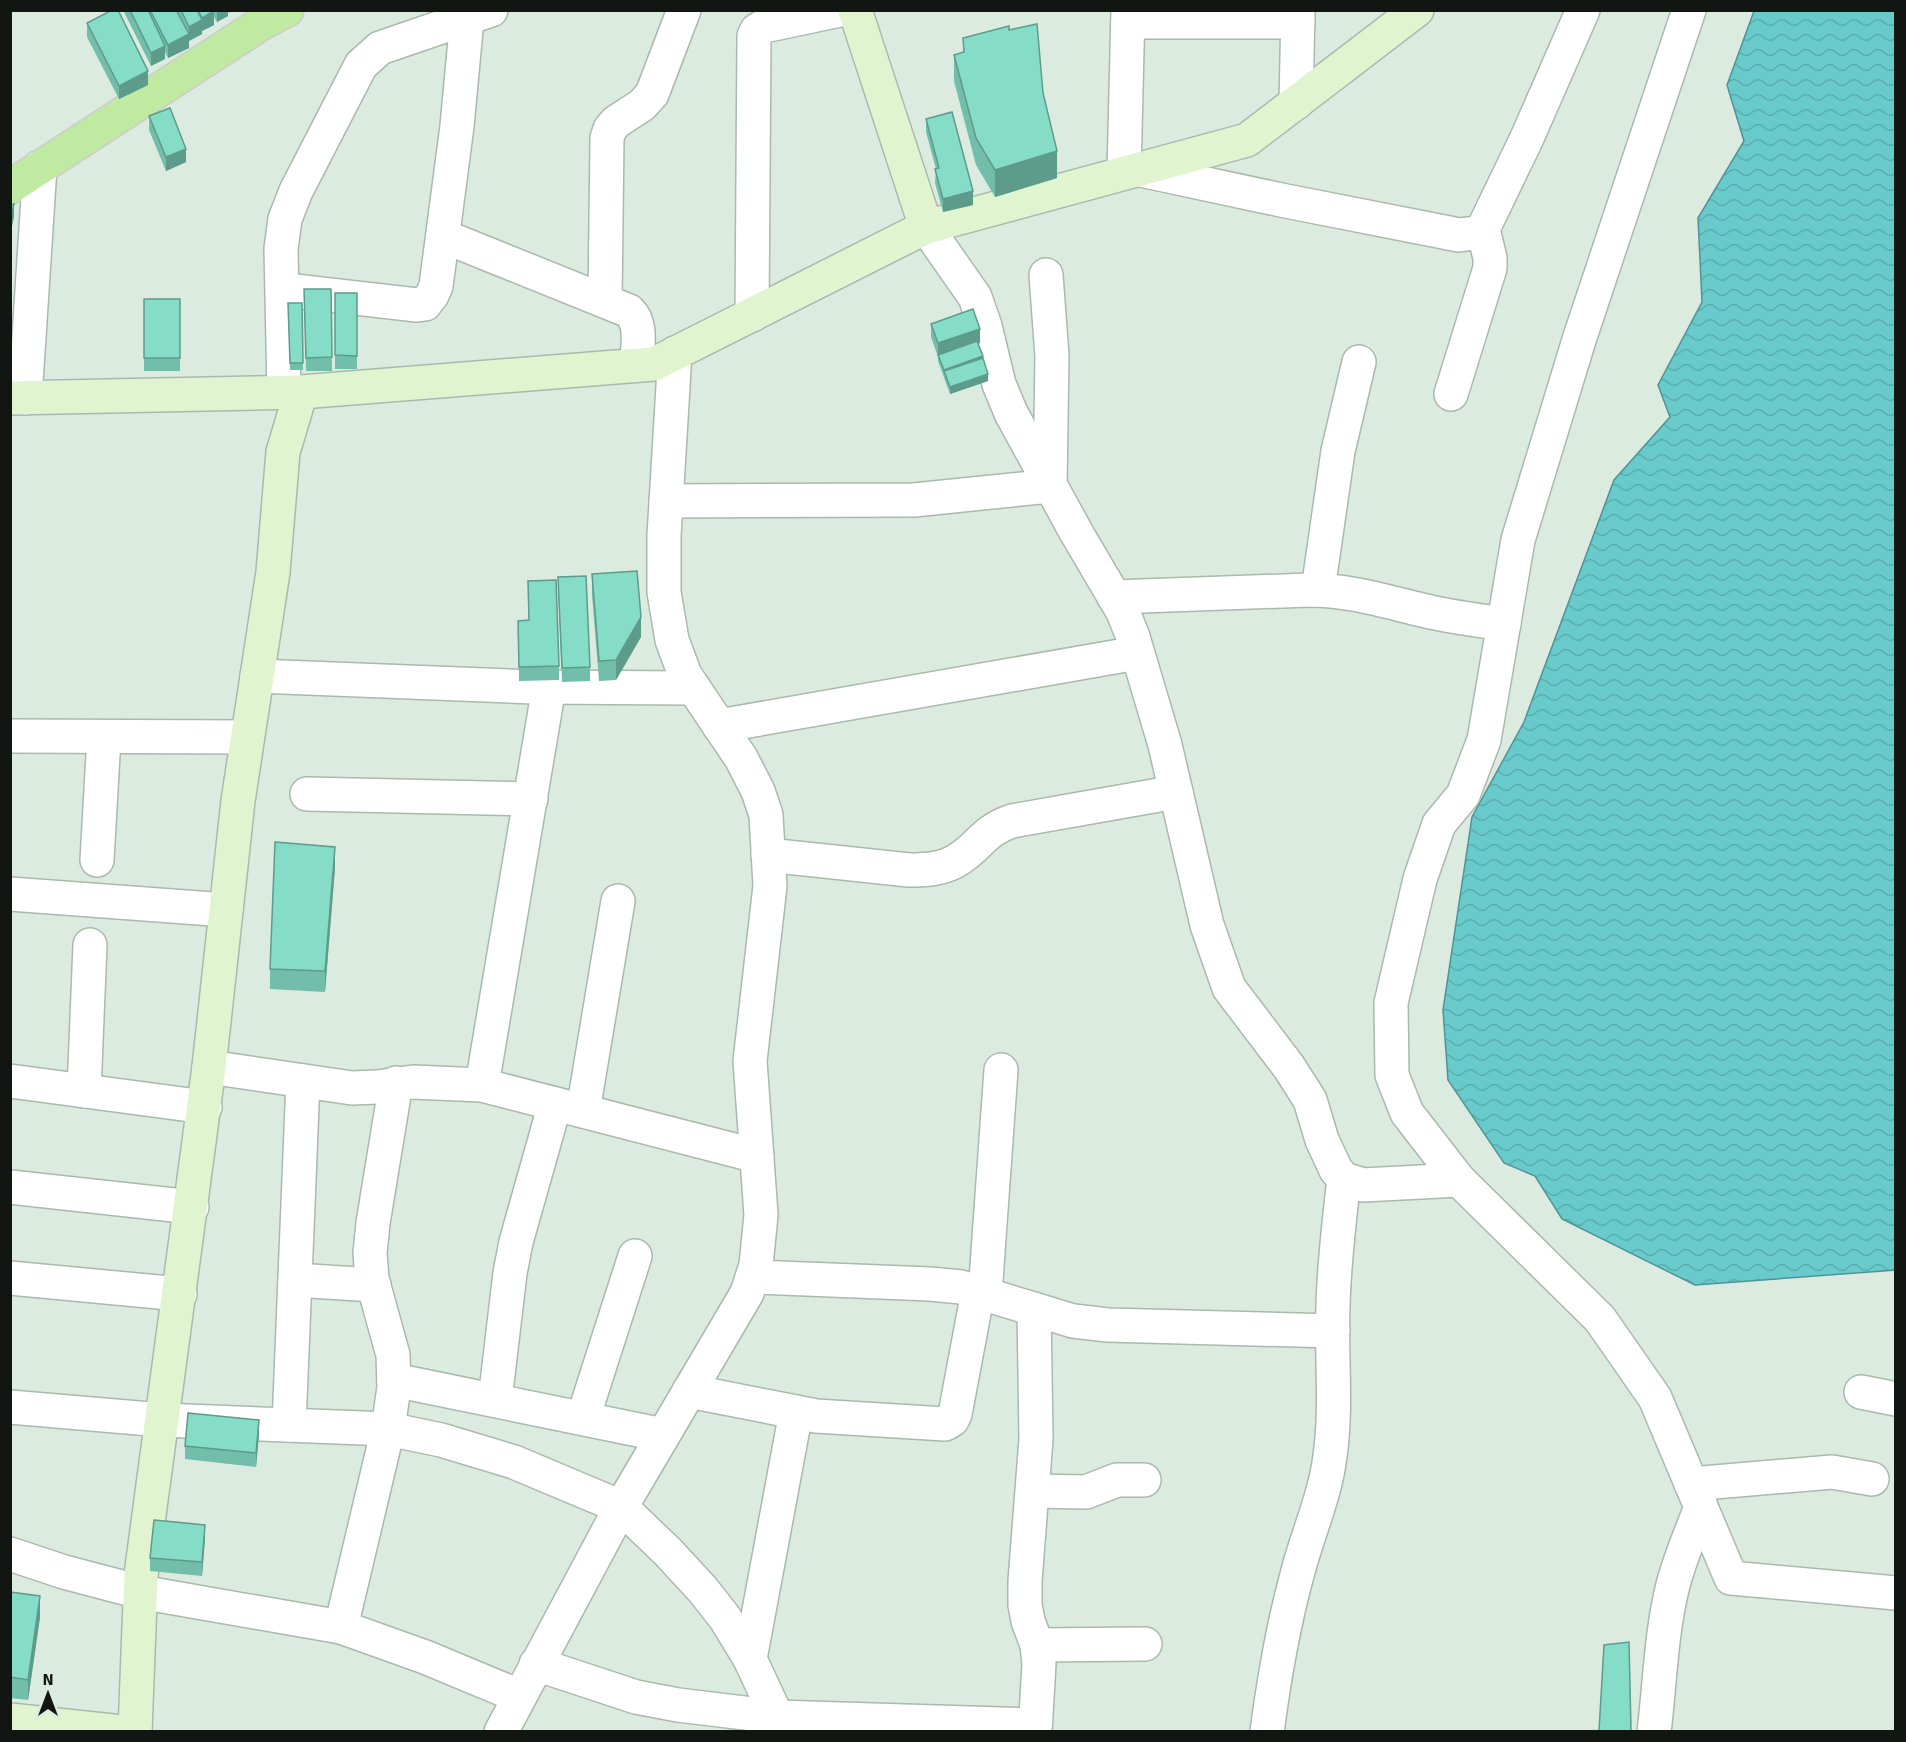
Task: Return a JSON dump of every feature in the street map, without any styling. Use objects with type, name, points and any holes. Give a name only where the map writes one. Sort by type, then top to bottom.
[{"type":"main road","points":[[10,187],[262,23],[287,10]]},
{"type":"street","points":[[605,301],[607,138],[616,122],[642,105],[652,93],[684,10]]},
{"type":"street","points":[[752,315],[754,36],[757,30],[764,26],[840,10]]},
{"type":"street","points":[[855,10],[926,227],[975,297],[985,326],[999,384],[1007,403],[1050,486],[1123,612],[1165,745],[1207,925],[1228,988],[1289,1067],[1310,1100],[1322,1140],[1336,1170],[1344,1179],[1363,1185],[1459,1180]]},
{"type":"street","points":[[40,167],[18,398],[293,392],[654,364],[926,227],[1247,140],[1417,10]]},
{"type":"street","points":[[1130,170],[1459,235],[1475,233],[1483,229],[1527,140],[1583,10]]},
{"type":"street","points":[[1689,10],[1579,340],[1521,529],[1484,740],[1463,795],[1439,824],[1424,868],[1391,1003],[1392,1075],[1407,1113],[1459,1180],[1600,1319],[1655,1398],[1731,1578],[1896,1593]]},
{"type":"street","points":[[135,1731],[140,1592],[192,1207],[238,801],[273,572],[283,452],[293,392],[282,289],[281,249],[285,219],[296,191],[360,65],[380,48],[479,15],[457,126],[436,286],[425,304],[417,305],[282,289]]},
{"type":"street","points":[[1130,170],[1128,16],[1298,16],[1296,103]]},
{"type":"street","points":[[1451,394],[1490,268],[1483,229]]},
{"type":"street","points":[[443,236],[629,311],[638,323],[637,365]]},
{"type":"street","points":[[1047,275],[1052,356],[1050,486]]},
{"type":"street","points":[[501,1731],[621,1507],[747,1293],[756,1265],[761,1215],[750,1061],[770,886],[766,814],[758,791],[741,758],[685,675],[672,640],[664,592],[666,501],[675,353]]},
{"type":"street","points":[[1318,590],[1338,451],[1359,362]]},
{"type":"street","points":[[666,501],[914,500],[1050,486]]},
{"type":"street","points":[[1114,597],[1340,591],[1423,611],[1504,624]]},
{"type":"street","points":[[719,726],[1137,653]]},
{"type":"street","points":[[257,676],[549,687],[694,688]]},
{"type":"street","points":[[482,1085],[549,687]]},
{"type":"street","points":[[10,736],[248,737]]},
{"type":"street","points":[[97,860],[104,737]]},
{"type":"street","points":[[768,855],[925,870],[944,867],[960,859],[996,826],[1012,821],[1176,792]]},
{"type":"street","points":[[307,794],[531,799]]},
{"type":"street","points":[[10,894],[226,910]]},
{"type":"street","points":[[495,1400],[512,1262],[569,1107],[618,901]]},
{"type":"street","points":[[84,1091],[90,945]]},
{"type":"street","points":[[209,1067],[352,1088],[412,1082],[482,1085],[757,1156]]},
{"type":"street","points":[[689,1391],[816,1416],[945,1424],[952,1420],[982,1293],[1001,1070]]},
{"type":"street","points":[[10,1081],[204,1107]]},
{"type":"street","points":[[289,1425],[303,1081]]},
{"type":"street","points":[[341,1627],[388,1429],[394,1380],[393,1355],[374,1285],[370,1253],[396,1083]]},
{"type":"street","points":[[1267,1731],[1273,1684],[1297,1575],[1330,1457],[1336,1242],[1344,1179]]},
{"type":"street","points":[[10,1187],[192,1207]]},
{"type":"street","points":[[583,1418],[635,1256]]},
{"type":"street","points":[[753,1276],[961,1287],[1073,1321],[1108,1325],[1333,1331]]},
{"type":"street","points":[[10,1278],[180,1294]]},
{"type":"street","points":[[295,1280],[374,1285]]},
{"type":"street","points":[[536,1664],[636,1697],[777,1724],[1035,1728],[1039,1687],[1037,1645],[1025,1605],[1036,1439],[1034,1309]]},
{"type":"street","points":[[394,1380],[663,1435]]},
{"type":"street","points":[[1861,1392],[1896,1399]]},
{"type":"street","points":[[10,1407],[162,1420],[388,1429],[492,1454],[621,1507],[668,1552],[725,1618],[750,1659],[777,1724]]},
{"type":"street","points":[[750,1659],[796,1412]]},
{"type":"street","points":[[1696,1496],[1832,1472],[1872,1479]]},
{"type":"street","points":[[1033,1491],[1086,1492],[1117,1480],[1144,1479]]},
{"type":"street","points":[[1654,1731],[1673,1586],[1696,1496]]},
{"type":"street","points":[[10,1554],[64,1572],[140,1592],[341,1627],[425,1657],[519,1696]]},
{"type":"street","points":[[1037,1645],[1145,1644]]},
{"type":"street","points":[[17,1724],[122,1731]]},
{"type":"water","points":[[1754,11],[1895,11],[1896,1270],[1695,1285],[1562,1219],[1535,1176],[1504,1163],[1448,1080],[1443,1010],[1472,817],[1524,722],[1614,480],[1670,417],[1658,385],[1702,302],[1698,218],[1744,141],[1727,85]]},
{"type":"building","points":[[112,10],[118,10],[148,71],[119,86],[87,23]]},
{"type":"building","points":[[130,10],[148,10],[165,46],[151,53]]},
{"type":"building","points":[[150,10],[176,10],[189,34],[168,45]]},
{"type":"building","points":[[181,10],[197,10],[202,20],[189,27]]},
{"type":"building","points":[[198,10],[214,10],[214,11],[202,18]]},
{"type":"building","points":[[1037,24],[1043,93],[1057,151],[995,170],[976,138],[954,55],[964,52],[963,38],[1009,26],[1009,30]]},
{"type":"building","points":[[170,108],[186,149],[166,157],[149,116]]},
{"type":"building","points":[[952,112],[973,191],[943,199],[935,169],[939,168],[926,119]]},
{"type":"building","points":[[14,204],[10,221],[10,205]]},
{"type":"building","points":[[304,289],[331,289],[332,357],[306,358]]},
{"type":"building","points":[[335,293],[357,293],[357,356],[335,355]]},
{"type":"building","points":[[144,299],[180,299],[180,358],[144,358]]},
{"type":"building","points":[[288,303],[302,303],[303,363],[290,363]]},
{"type":"building","points":[[973,309],[980,329],[938,343],[931,324]]},
{"type":"building","points":[[977,341],[983,356],[944,370],[938,355]]},
{"type":"building","points":[[983,358],[988,374],[950,387],[944,371]]},
{"type":"building","points":[[637,571],[641,617],[616,660],[599,661],[592,574]]},
{"type":"building","points":[[586,576],[590,667],[562,668],[558,577]]},
{"type":"building","points":[[556,580],[559,666],[519,667],[518,621],[529,620],[528,581]]},
{"type":"building","points":[[275,842],[335,847],[325,971],[270,969]]},
{"type":"building","points":[[188,1413],[259,1420],[256,1453],[185,1446]]},
{"type":"building","points":[[154,1520],[205,1525],[202,1562],[150,1558]]},
{"type":"building","points":[[10,1592],[40,1596],[28,1680],[10,1677]]},
{"type":"building","points":[[1629,1642],[1631,1731],[1599,1731],[1604,1645]]}]
